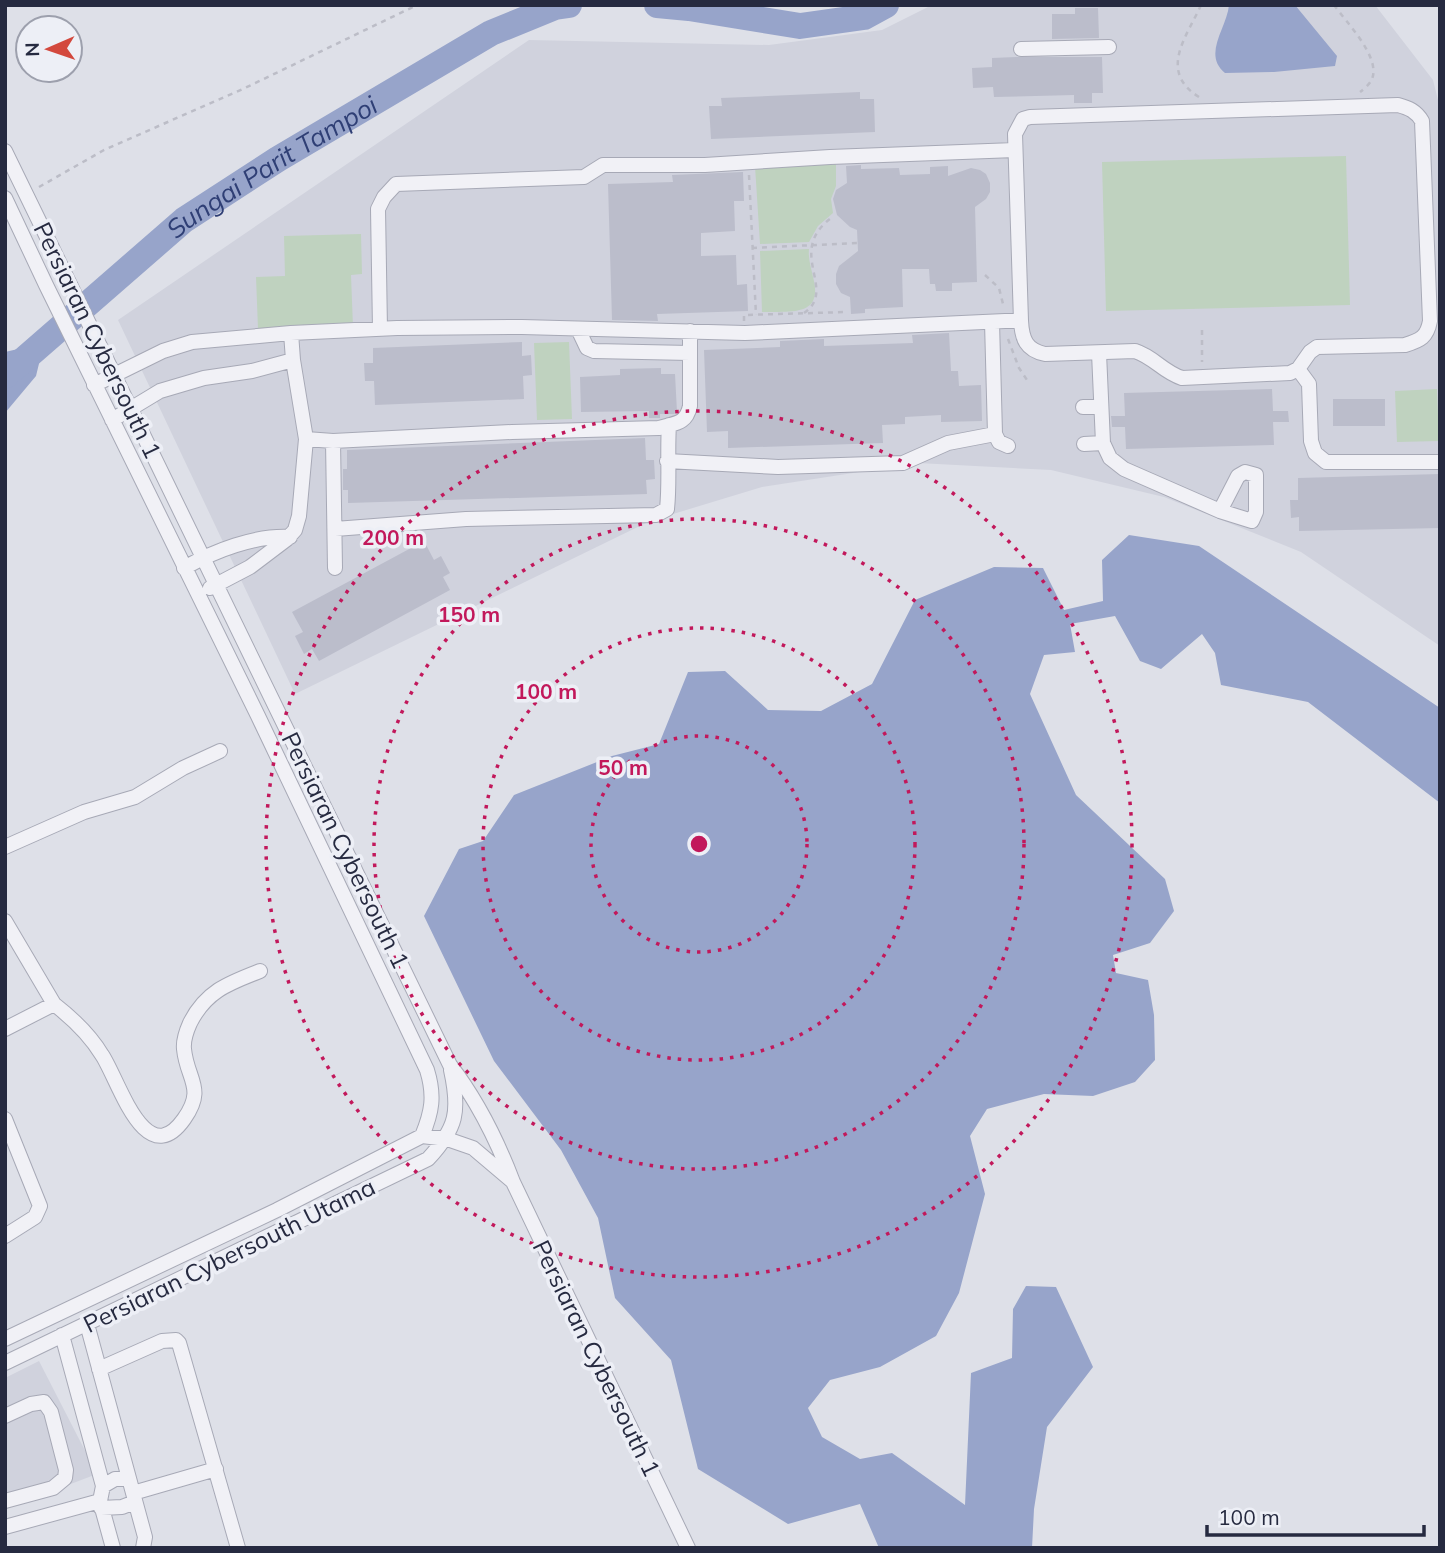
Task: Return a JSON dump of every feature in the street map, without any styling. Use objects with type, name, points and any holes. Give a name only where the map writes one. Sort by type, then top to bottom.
[{"type":"street","points":[[1021,49],[1109,47]]},
{"type":"street","points":[[1398,105],[1417,114],[1422,121],[1430,321],[1427,333],[1419,341],[1405,345],[1317,347],[1298,369],[1281,375],[1182,378],[1167,373],[1149,355],[1135,351],[1045,354],[1035,352],[1026,345],[1021,321],[1015,150],[1015,134],[1023,119],[1118,111],[1398,105]]},
{"type":"street","points":[[380,329],[378,209],[384,197],[396,184],[584,177],[603,165],[705,165],[895,148],[968,145],[1015,150]]},
{"type":"street","name":"Persiaran Cybersouth 1","points":[[5,151],[450,1065],[468,1088],[502,1154],[688,1548]]},
{"type":"street","name":"Persiaran Cybersouth 1","points":[[5,198],[427,1070],[433,1087],[433,1100],[431,1115],[422,1136]]},
{"type":"street","points":[[94,385],[163,351],[192,342],[291,333],[522,327],[745,332],[1021,321]]},
{"type":"street","points":[[992,322],[989,377],[1000,410],[995,434],[999,442],[1008,446]]},
{"type":"street","points":[[967,323],[967,338]]},
{"type":"street","points":[[578,329],[587,348],[594,351],[690,353]]},
{"type":"street","points":[[306,439],[333,441],[659,428],[682,422],[688,415],[690,331]]},
{"type":"street","points":[[197,594],[250,566],[290,537],[295,530],[299,516],[306,439],[291,333]]},
{"type":"street","points":[[1099,353],[1103,443],[1110,458],[1125,469],[1220,511]]},
{"type":"street","points":[[112,420],[160,391],[204,378],[240,373],[293,360]]},
{"type":"street","points":[[1298,369],[1309,384],[1311,441],[1315,453],[1326,462],[1440,462]]},
{"type":"street","points":[[1083,407],[1101,407]]},
{"type":"street","points":[[335,529],[466,519],[656,514],[667,509],[668,425]]},
{"type":"street","points":[[667,461],[778,467],[903,463],[948,443],[995,434]]},
{"type":"street","points":[[333,441],[335,568]]},
{"type":"street","points":[[1084,444],[1103,443]]},
{"type":"street","points":[[184,568],[204,557],[257,540],[277,536],[290,537]]},
{"type":"street","points":[[5,847],[84,812],[135,797],[183,768],[220,751]]},
{"type":"street","points":[[5,920],[54,1004],[75,1020],[103,1055],[117,1086],[143,1128],[152,1135],[163,1136],[174,1132],[195,1103],[195,1091],[184,1051],[184,1040],[194,1015],[212,993],[260,971]]},
{"type":"street","points":[[5,1030],[54,1004]]},
{"type":"street","points":[[447,1139],[455,1118],[457,1095],[450,1065]]},
{"type":"street","points":[[5,1119],[40,1206],[36,1217],[5,1236]]},
{"type":"street","points":[[422,1136],[447,1139],[473,1147],[513,1182]]},
{"type":"street","name":"Persiaran Cybersouth Utama","points":[[5,1339],[277,1210],[422,1136]]},
{"type":"street","name":"Persiaran Cybersouth Utama","points":[[5,1363],[428,1159],[447,1139]]},
{"type":"street","points":[[87,1324],[145,1536],[143,1548]]},
{"type":"street","points":[[62,1335],[103,1486],[100,1504],[113,1548]]},
{"type":"street","points":[[99,1369],[162,1341],[176,1340],[183,1350],[239,1548]]},
{"type":"street","points":[[5,1416],[31,1404],[44,1402],[51,1412],[66,1470],[65,1478],[53,1488],[5,1501]]},
{"type":"street","points":[[85,1419],[111,1412]]},
{"type":"street","points":[[5,1527],[100,1504],[122,1507],[134,1498],[216,1469]]},
{"type":"street","points":[[103,1486],[115,1479],[129,1479]]},
{"type":"path","points":[[27,194],[104,150],[245,88],[417,5]]},
{"type":"path","points":[[1201,5],[1181,44],[1177,65],[1183,80],[1196,95],[1207,100]]},
{"type":"path","points":[[1334,5],[1369,52],[1373,66],[1372,80],[1359,94]]},
{"type":"path","points":[[749,174],[756,315]]},
{"type":"path","points":[[804,313],[816,301],[817,288],[811,266],[813,237],[820,227],[834,216]]},
{"type":"path","points":[[752,248],[858,243]]},
{"type":"path","points":[[745,332],[744,315],[847,312]]},
{"type":"path","points":[[1202,330],[1203,377]]},
{"type":"shaded area","points":[[932,5],[1375,5],[1433,80],[1440,108],[1440,646],[1301,552],[1164,497],[1051,470],[918,463],[762,487],[650,521],[295,694],[118,320],[529,40],[769,45],[882,30]]},
{"type":"shaded area","points":[[39,1361],[97,1474],[5,1509],[5,1378]]},
{"type":"green space","points":[[1346,156],[1350,305],[1106,311],[1102,162]]},
{"type":"green space","points":[[836,161],[836,186],[831,199],[833,213],[818,226],[809,242],[760,244],[755,166]]},
{"type":"green space","points":[[361,234],[362,274],[351,275],[353,327],[258,329],[256,277],[285,276],[284,236]]},
{"type":"green space","points":[[809,249],[814,300],[802,309],[762,312],[760,251]]},
{"type":"green space","points":[[569,342],[572,419],[537,420],[534,343]]},
{"type":"green space","points":[[1437,389],[1439,441],[1397,442],[1395,391]]},
{"type":"water","points":[[1229,5],[1295,5],[1337,56],[1335,66],[1274,72],[1225,73],[1218,66],[1216,49]]},
{"type":"water","points":[[44,343],[36,376],[5,413],[5,352]]},
{"type":"water","points":[[1129,535],[1199,546],[1440,708],[1440,803],[1308,702],[1221,685],[1215,653],[1202,634],[1161,669],[1140,661],[1115,616],[1070,624],[1075,652],[1044,655],[1030,694],[1076,795],[1165,879],[1174,911],[1150,943],[1113,955],[1116,973],[1148,980],[1154,1015],[1155,1060],[1135,1082],[1093,1096],[1044,1094],[987,1109],[970,1136],[985,1194],[959,1293],[936,1336],[880,1367],[830,1380],[808,1408],[822,1437],[860,1459],[892,1453],[965,1505],[971,1373],[1012,1358],[1013,1309],[1026,1286],[1056,1287],[1093,1367],[1047,1427],[1034,1509],[1032,1548],[879,1548],[860,1504],[788,1524],[698,1469],[671,1360],[615,1298],[598,1218],[561,1150],[494,1061],[424,916],[459,849],[483,841],[514,795],[612,756],[659,744],[688,672],[725,671],[768,710],[821,711],[872,684],[915,600],[994,567],[1043,568],[1064,610],[1103,601],[1102,560]]},
{"type":"building","points":[[1075,8],[1098,8],[1099,38],[1052,39],[1052,14],[1075,14]]},
{"type":"building","points":[[1102,57],[1103,93],[1092,93],[1092,103],[1074,103],[1074,95],[994,97],[993,87],[973,88],[972,68],[992,67],[992,58]]},
{"type":"building","points":[[860,92],[860,99],[874,99],[875,132],[711,139],[709,106],[722,106],[721,98]]},
{"type":"building","points":[[861,165],[861,169],[899,168],[900,175],[930,174],[930,167],[948,166],[948,176],[971,168],[986,174],[990,192],[986,199],[975,207],[977,282],[952,283],[952,291],[936,291],[935,284],[930,284],[929,269],[902,269],[903,307],[865,309],[865,313],[851,314],[850,297],[841,293],[836,284],[836,274],[839,266],[858,251],[857,230],[837,215],[833,199],[836,190],[847,183],[846,166]]},
{"type":"building","points":[[743,172],[744,201],[734,201],[735,231],[701,233],[701,256],[736,255],[737,285],[747,284],[748,311],[657,314],[658,321],[612,320],[608,184],[673,182],[672,175]]},
{"type":"building","points":[[949,333],[951,371],[958,371],[959,386],[981,385],[982,421],[941,422],[941,415],[905,417],[905,424],[882,425],[883,443],[728,448],[728,431],[707,432],[704,350],[780,347],[780,341],[824,339],[824,346],[913,343],[912,335]]},
{"type":"building","points":[[522,342],[522,356],[531,355],[532,375],[523,376],[524,399],[375,405],[374,381],[365,381],[364,363],[373,363],[373,348]]},
{"type":"building","points":[[661,368],[661,374],[675,374],[677,412],[674,414],[660,414],[660,418],[649,418],[649,411],[581,412],[580,377],[620,375],[620,369]]},
{"type":"building","points":[[1272,389],[1273,411],[1288,411],[1289,422],[1273,422],[1274,445],[1126,449],[1125,427],[1112,427],[1111,416],[1125,416],[1124,393]]},
{"type":"building","points":[[1333,399],[1385,399],[1385,426],[1333,426]]},
{"type":"building","points":[[645,438],[646,460],[654,460],[655,479],[646,480],[647,494],[348,503],[348,490],[343,490],[347,450]]},
{"type":"building","points":[[1440,474],[1440,528],[1299,531],[1299,517],[1291,518],[1290,500],[1298,500],[1298,478]]},
{"type":"building","points":[[424,541],[434,560],[441,556],[450,573],[443,577],[450,590],[319,661],[312,649],[304,654],[295,636],[303,632],[292,612]]},
{"type":"waterway","name":"Sungai Parit Tampoi","points":[[5,376],[184,220],[278,159],[491,33],[555,7],[569,5]]},
{"type":"waterway","name":"Sungai Parit Tampoi","points":[[657,5],[800,26],[864,17],[886,5]]}]
